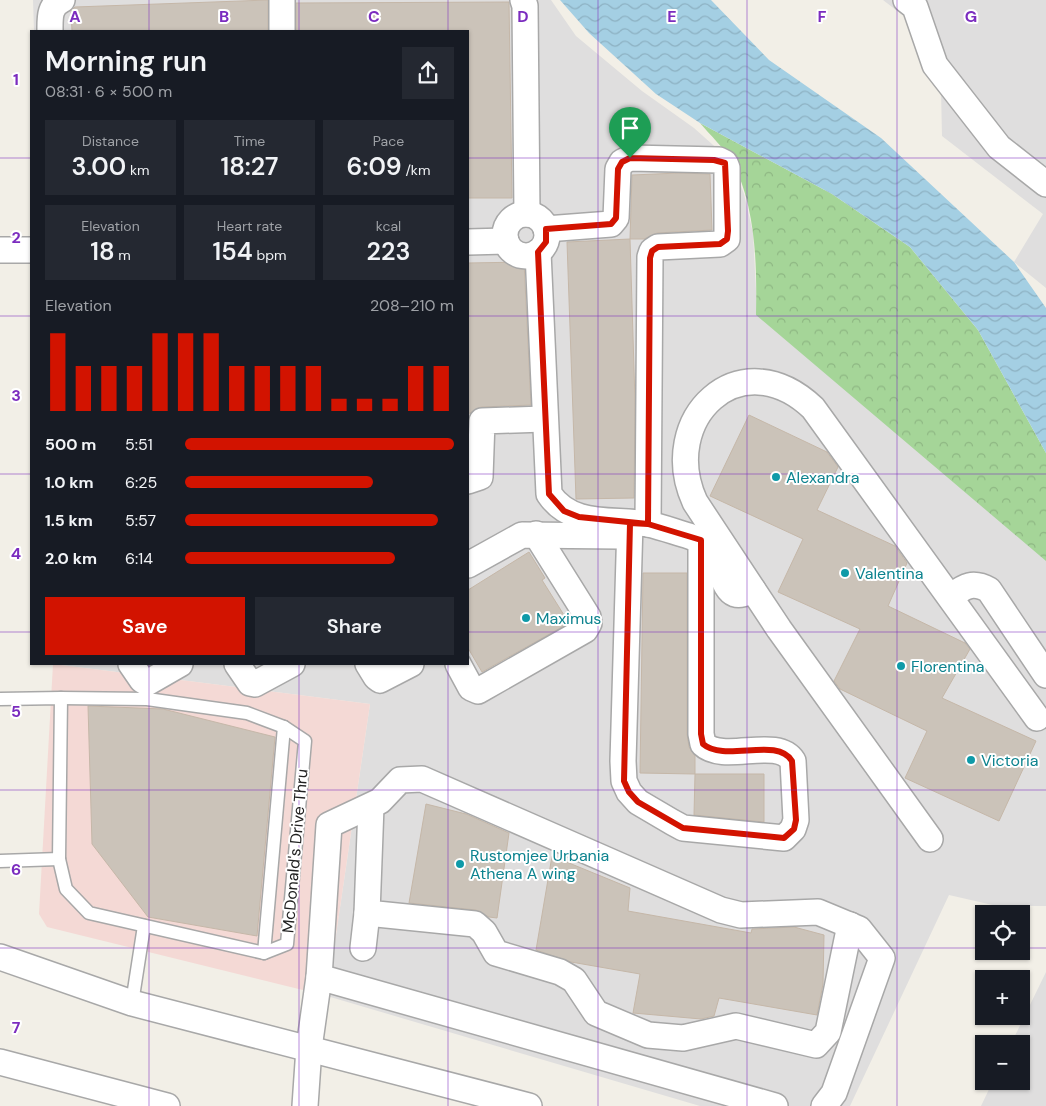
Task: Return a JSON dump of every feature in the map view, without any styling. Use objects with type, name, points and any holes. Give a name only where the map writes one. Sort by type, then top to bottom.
[{"type":"street","points":[[50,30],[52,10],[56,3],[62,0]]},
{"type":"street","points":[[282,0],[282,30]]},
{"type":"street","points":[[523,0],[525,6],[536,222],[546,242],[538,252],[532,255],[519,254],[509,247],[506,242],[507,225],[515,217],[536,222],[611,224],[616,218],[618,169],[622,162],[630,158],[719,160],[725,163],[727,168],[727,239],[720,244],[658,247],[652,251],[650,258],[623,761],[624,781],[629,792],[638,802],[683,828],[784,838],[794,829],[796,820],[792,761],[789,754],[777,750],[715,751],[703,744],[701,734],[701,540]]},
{"type":"street","points":[[906,0],[915,7],[935,65],[999,147],[1046,184]]},
{"type":"street","points":[[469,242],[506,242]]},
{"type":"street","points":[[0,250],[30,250]]},
{"type":"street","points":[[538,252],[544,419],[549,494],[564,511],[579,517],[701,540],[715,559],[727,585],[734,593],[740,595],[754,590]]},
{"type":"street","points":[[930,839],[779,629],[695,502],[689,488],[686,466],[689,437],[704,404],[724,390],[752,382],[766,383],[792,391],[813,408],[951,596],[1037,718]]},
{"type":"street","points":[[469,482],[480,477],[482,421],[544,419]]},
{"type":"street","points":[[469,564],[522,535],[636,528]]},
{"type":"street","points":[[459,665],[471,688],[478,691],[585,630],[589,623],[588,616],[536,534]]},
{"type":"street","points":[[951,596],[968,584],[979,584],[989,590],[1046,675]]},
{"type":"street","points":[[132,665],[142,680],[147,683],[178,665]]},
{"type":"street","points":[[238,665],[250,683],[254,684],[290,665]]},
{"type":"street","points":[[369,665],[380,680],[409,665]]},
{"type":"street","points":[[305,1106],[309,1048],[319,977],[329,824],[380,801],[400,780],[422,779],[721,910],[741,915],[818,912],[859,929],[882,958],[834,1093],[824,1106]]},
{"type":"street","points":[[362,948],[367,913],[371,806]]},
{"type":"street","points":[[367,913],[475,924],[484,932],[496,953],[560,972],[574,980],[596,1013],[648,1035],[684,1038],[736,1026],[816,1045],[828,1032],[850,925]]},
{"type":"street","points":[[0,957],[132,1003],[528,1106]]},
{"type":"street","points":[[319,977],[775,1106]]},
{"type":"street","points":[[0,1062],[167,1106]]},
{"type":"lane","points":[[61,698],[59,859],[66,889],[89,913],[264,953],[284,727]]},
{"type":"lane","name":"McDonald's Drive Thru","points":[[0,699],[146,699],[247,713],[284,727],[305,741],[287,944],[264,953]]},
{"type":"lane","points":[[0,861],[59,859]]},
{"type":"lane","points":[[132,1003],[144,926]]},
{"type":"shaded area","points":[[33,0],[551,0],[576,36],[642,91],[694,128],[731,161],[744,194],[753,233],[757,310],[1046,560],[1046,906],[993,905],[949,895],[850,1106],[700,1106],[327,996],[370,704],[61,665],[469,665],[469,30],[34,30]]},
{"type":"shaded area","points":[[883,0],[1046,0],[1046,288],[1014,262],[1043,214],[942,136],[940,44]]},
{"type":"shaded area","points":[[53,665],[370,704],[327,996],[47,927],[39,914]]},
{"type":"shaded area","points":[[1046,972],[1046,1106],[981,1106],[989,1090],[1030,1090],[1030,1035],[1015,1035],[1020,1025],[1030,1025],[1030,1005]]},
{"type":"green space","points":[[700,123],[832,194],[910,247],[978,330],[1046,453],[1046,561],[756,315],[755,256],[746,197],[732,161]]},
{"type":"water","points":[[560,0],[711,0],[769,60],[881,138],[1014,262],[1046,308],[1046,453],[978,330],[910,247],[832,194],[700,123],[656,94],[589,33]]},
{"type":"building","points":[[268,0],[268,30],[72,30],[71,11],[75,7]]},
{"type":"building","points":[[509,2],[512,198],[469,198],[469,30],[296,30],[296,3]]},
{"type":"building","points":[[710,174],[712,230],[657,233],[644,239],[630,239],[632,175]]},
{"type":"building","points":[[630,239],[635,401],[634,498],[576,499],[567,242]]},
{"type":"building","points":[[524,262],[531,405],[481,407],[469,413],[469,263]]},
{"type":"building","points":[[749,415],[827,452],[838,467],[817,510],[895,546],[907,563],[888,606],[965,643],[970,649],[942,698],[1036,741],[999,821],[905,778],[927,731],[840,689],[834,681],[860,629],[778,592],[803,539],[710,496]]},
{"type":"building","name":"Maximus","points":[[529,552],[545,578],[542,580],[569,623],[482,672],[469,650],[469,589]]},
{"type":"building","points":[[643,573],[687,573],[687,734],[689,747],[695,756],[695,774],[640,773]]},
{"type":"building","points":[[88,706],[163,709],[275,737],[257,936],[148,917],[92,844]]},
{"type":"building","points":[[695,774],[764,774],[764,822],[694,815]]},
{"type":"building","name":"Rustomjee Urbania Athena A wing","points":[[426,804],[466,814],[509,833],[497,918],[489,917],[476,910],[409,903]]},
{"type":"building","points":[[552,856],[630,888],[628,911],[751,933],[752,929],[794,927],[824,935],[823,984],[817,1015],[719,998],[714,1016],[701,1019],[633,1013],[640,974],[571,962],[536,950]]},
{"type":"place","name":"Alexandra","points":[[776,477]]},
{"type":"place","name":"Valentina","points":[[845,573]]},
{"type":"place","name":"Maximus","points":[[526,618]]},
{"type":"place","name":"Florentina","points":[[901,666]]},
{"type":"place","name":"Victoria","points":[[971,760]]},
{"type":"place","name":"Rustomjee Urbania Athena A wing","points":[[460,864]]},
{"type":"route","points":[[630,158],[622,162],[616,175],[616,218],[611,224],[546,229],[546,242],[538,252],[544,419],[549,494],[564,511],[579,517],[648,524],[701,540],[701,734],[703,744],[709,750],[715,751],[777,750],[789,754],[792,761],[796,820],[794,829],[784,838],[683,828],[638,802],[629,792],[624,781],[630,523],[648,524],[650,258],[652,251],[658,247],[720,244],[727,239],[728,231],[727,168],[725,163],[719,160],[630,158]]}]
